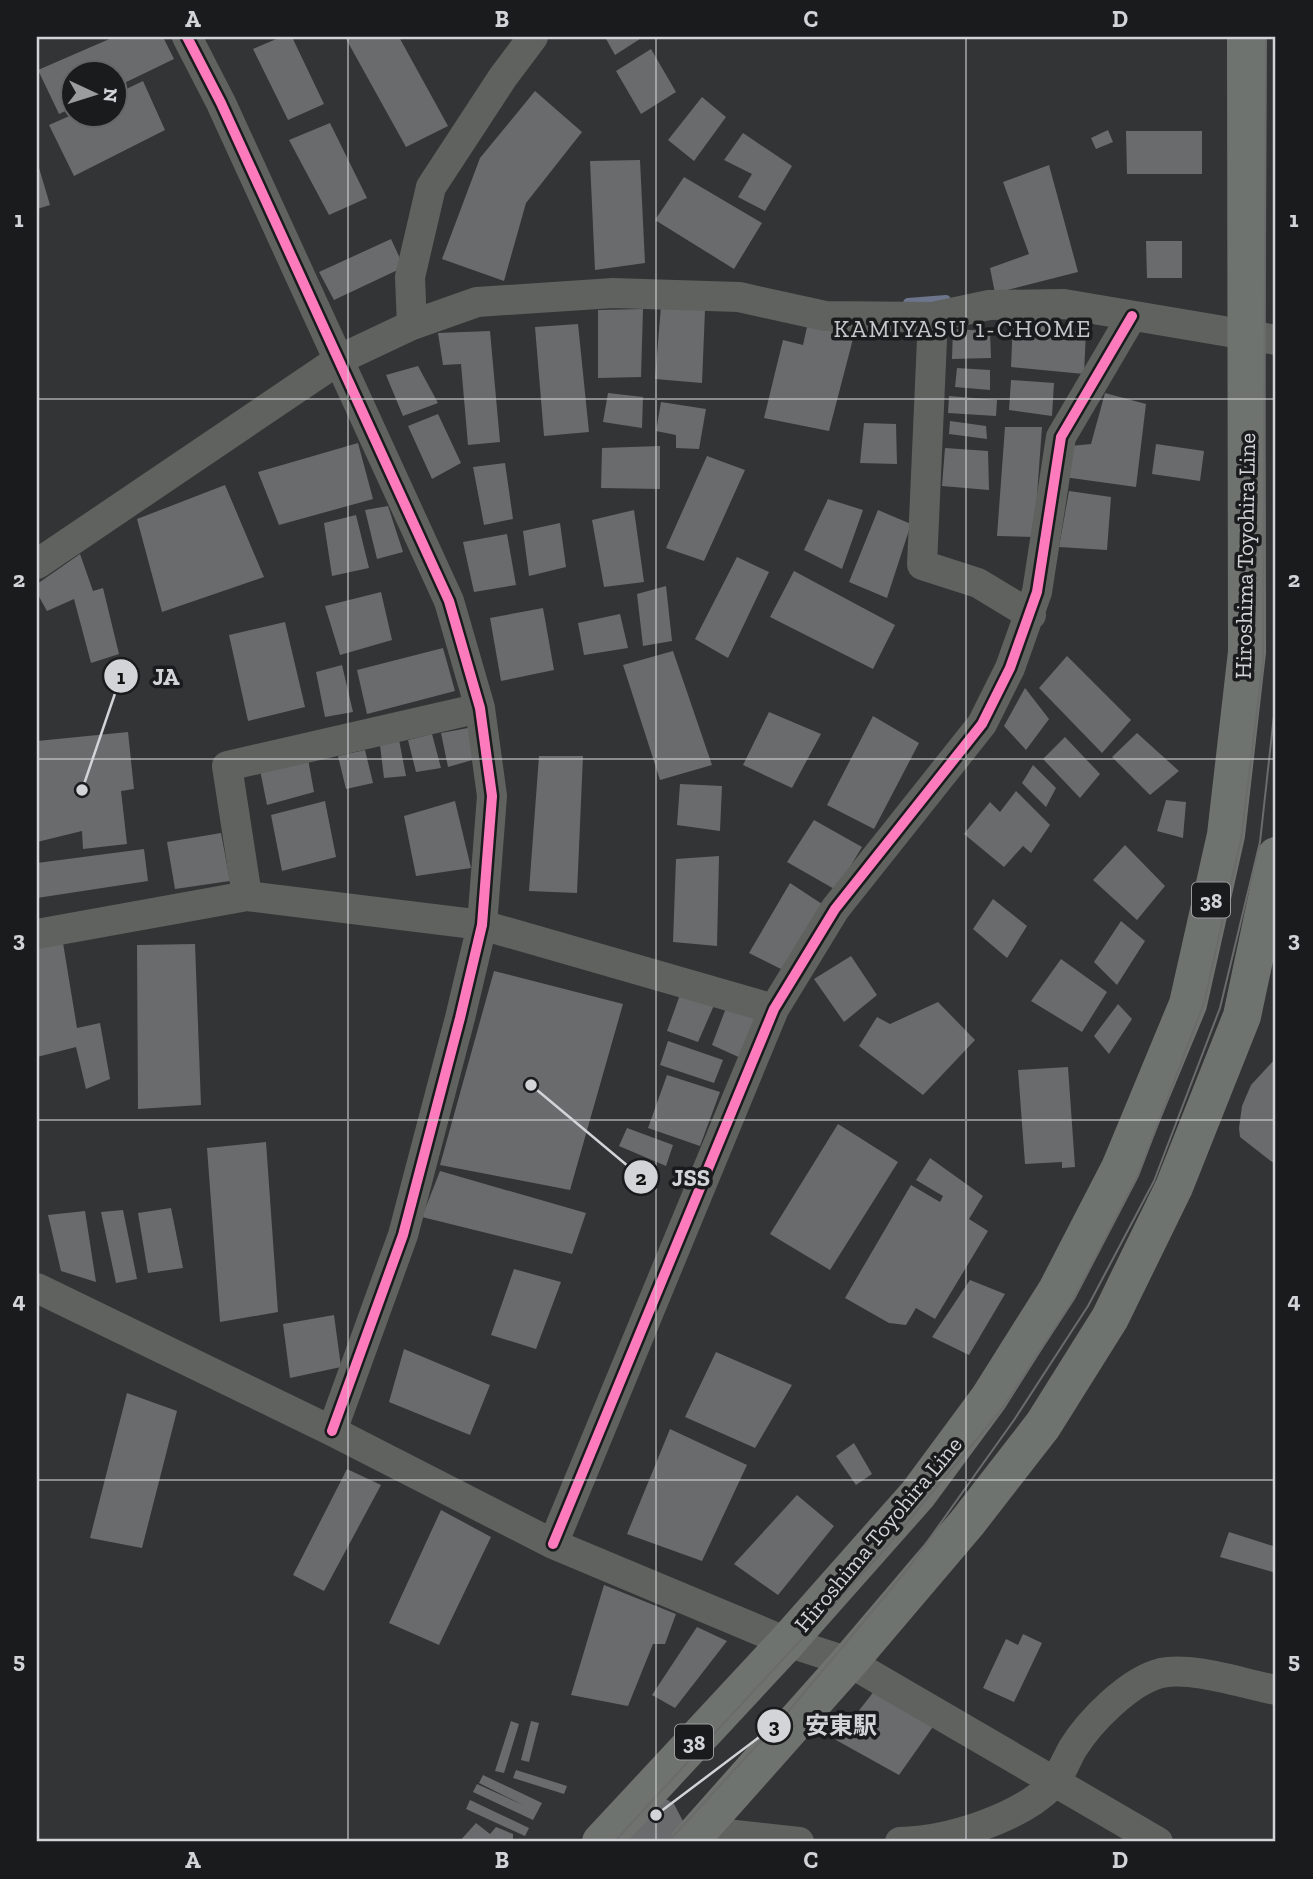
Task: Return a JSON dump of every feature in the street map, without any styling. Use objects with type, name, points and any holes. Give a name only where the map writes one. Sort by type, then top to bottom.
[{"type":"main road","name":"Hiroshima Toyohira Line","points":[[601,1842],[787,1642],[918,1493],[989,1398],[1057,1290],[1120,1168],[1188,1004],[1226,835],[1247,652],[1262,337],[1246,37]]},
{"type":"main road","name":"38","points":[[694,1837],[849,1662],[967,1523],[1043,1425],[1110,1318],[1174,1187],[1242,1016],[1276,856]]},
{"type":"street","points":[[187,37],[340,359],[449,601],[480,708],[492,796],[482,925],[403,1235],[332,1431]]},
{"type":"street","points":[[412,325],[410,277],[431,187],[503,77],[533,37]]},
{"type":"street","points":[[37,564],[340,359],[412,325],[477,302],[613,293],[739,297],[825,316],[933,317],[989,305],[1064,304],[1262,337]]},
{"type":"street","points":[[553,1544],[774,1009],[835,909],[906,816],[982,724],[1010,668],[1031,615],[1061,437],[1132,316]]},
{"type":"street","points":[[933,317],[922,565],[978,583],[1031,615]]},
{"type":"street","points":[[247,896],[227,766],[480,708]]},
{"type":"street","points":[[37,934],[247,896],[482,925],[774,1009]]},
{"type":"street","points":[[37,1287],[332,1431],[553,1544],[787,1642],[849,1662],[1158,1842]]},
{"type":"street","points":[[900,1842],[960,1832],[1026,1807],[1054,1783],[1074,1746],[1124,1690],[1160,1673],[1183,1672],[1276,1690]]},
{"type":"street","points":[[694,1837],[799,1842]]},
{"type":"building","points":[[114,37],[163,37],[174,59],[130,80],[130,60],[61,60]]},
{"type":"building","points":[[281,37],[292,37],[324,104],[288,120],[253,49]]},
{"type":"building","points":[[345,37],[399,37],[448,126],[406,147]]},
{"type":"building","points":[[605,37],[643,37],[615,55]]},
{"type":"building","points":[[651,49],[676,92],[641,114],[616,71]]},
{"type":"building","points":[[60,60],[60,114],[59,114],[38,70]]},
{"type":"building","points":[[143,81],[165,130],[74,176],[49,125],[60,120],[60,130],[130,130],[130,87]]},
{"type":"building","points":[[535,91],[582,132],[526,203],[504,281],[442,259],[480,158]]},
{"type":"building","points":[[702,97],[726,117],[694,161],[668,140]]},
{"type":"building","points":[[330,123],[367,198],[329,215],[289,140]]},
{"type":"building","points":[[1108,130],[1113,142],[1096,149],[1091,138]]},
{"type":"building","points":[[1126,131],[1202,131],[1202,174],[1127,174]]},
{"type":"building","points":[[743,133],[792,166],[765,211],[738,197],[752,174],[724,160]]},
{"type":"building","points":[[640,160],[645,263],[595,270],[590,161]]},
{"type":"building","points":[[37,161],[50,205],[37,209]]},
{"type":"building","points":[[1049,165],[1078,272],[995,293],[990,268],[1029,254],[1003,182]]},
{"type":"building","points":[[684,177],[762,223],[734,269],[655,220]]},
{"type":"building","points":[[391,239],[404,267],[334,300],[319,272]]},
{"type":"building","points":[[1146,241],[1182,241],[1182,278],[1147,278]]},
{"type":"building","points":[[661,306],[705,310],[702,383],[655,379]]},
{"type":"building","points":[[643,309],[641,377],[598,378],[598,310]]},
{"type":"building","points":[[1051,318],[1052,331],[1086,331],[1084,374],[1011,367],[1013,319]]},
{"type":"building","points":[[578,324],[589,432],[544,436],[535,327]]},
{"type":"building","points":[[807,327],[854,335],[829,431],[764,418],[783,340],[803,345]]},
{"type":"building","points":[[953,329],[990,331],[991,358],[952,359]]},
{"type":"building","points":[[490,331],[500,442],[468,445],[461,364],[443,365],[438,333]]},
{"type":"building","points":[[418,366],[438,403],[403,416],[386,375]]},
{"type":"building","points":[[957,368],[990,370],[990,390],[955,387]]},
{"type":"building","points":[[1011,380],[1054,383],[1052,416],[1009,410]]},
{"type":"building","points":[[608,393],[643,397],[642,428],[603,422]]},
{"type":"building","points":[[1105,393],[1146,404],[1136,487],[1064,477],[1070,446],[1091,444]]},
{"type":"building","points":[[949,396],[997,400],[996,416],[948,413]]},
{"type":"building","points":[[661,402],[706,409],[699,449],[676,448],[676,435],[656,431]]},
{"type":"building","points":[[438,414],[461,463],[432,479],[408,426]]},
{"type":"building","points":[[950,421],[986,426],[987,439],[949,434]]},
{"type":"building","points":[[864,423],[896,424],[897,464],[860,463]]},
{"type":"building","points":[[1005,427],[1042,427],[1034,537],[997,536]]},
{"type":"building","points":[[358,443],[373,499],[279,525],[258,472]]},
{"type":"building","points":[[1156,444],[1204,451],[1200,481],[1152,474]]},
{"type":"building","points":[[660,446],[660,489],[601,488],[602,448]]},
{"type":"building","points":[[945,448],[988,451],[989,490],[942,486]]},
{"type":"building","points":[[707,456],[745,470],[704,561],[666,548]]},
{"type":"building","points":[[505,463],[513,519],[484,525],[473,467]]},
{"type":"building","points":[[225,485],[264,577],[162,612],[137,519]]},
{"type":"building","points":[[1069,491],[1111,497],[1107,550],[1059,547]]},
{"type":"building","points":[[828,499],[863,510],[842,569],[804,550]]},
{"type":"building","points":[[388,506],[403,552],[377,559],[365,510]]},
{"type":"building","points":[[634,510],[644,582],[604,587],[592,520]]},
{"type":"building","points":[[878,510],[911,524],[887,598],[849,582]]},
{"type":"building","points":[[356,515],[369,568],[332,576],[324,523]]},
{"type":"building","points":[[560,523],[566,567],[529,576],[523,531]]},
{"type":"building","points":[[507,534],[516,585],[474,592],[463,542]]},
{"type":"building","points":[[80,554],[93,591],[103,588],[119,654],[91,663],[74,599],[47,611],[37,593],[37,584]]},
{"type":"building","points":[[737,557],[769,572],[728,658],[695,639]]},
{"type":"building","points":[[794,571],[895,625],[873,669],[770,617]]},
{"type":"building","points":[[666,586],[672,641],[643,646],[637,594]]},
{"type":"building","points":[[381,592],[392,640],[340,655],[325,606]]},
{"type":"building","points":[[543,608],[554,670],[501,681],[490,618]]},
{"type":"building","points":[[620,614],[628,648],[584,655],[578,623]]},
{"type":"building","points":[[285,622],[305,707],[248,721],[229,635]]},
{"type":"building","points":[[443,648],[455,691],[367,714],[357,670]]},
{"type":"building","points":[[673,651],[712,765],[660,780],[623,665]]},
{"type":"building","points":[[1067,656],[1131,720],[1102,753],[1039,688]]},
{"type":"building","points":[[342,665],[353,712],[325,717],[316,672]]},
{"type":"building","points":[[1025,688],[1049,719],[1026,750],[1004,726]]},
{"type":"building","points":[[769,712],[821,734],[792,788],[743,765]]},
{"type":"building","points":[[873,716],[919,743],[874,829],[827,805]]},
{"type":"building","points":[[468,728],[476,759],[448,767],[441,733]]},
{"type":"building","points":[[128,732],[134,789],[121,791],[127,844],[83,849],[82,831],[37,842],[37,741]]},
{"type":"building","points":[[1137,733],[1179,771],[1150,795],[1112,757]]},
{"type":"building","points":[[432,734],[441,768],[416,772],[408,740]]},
{"type":"building","points":[[1065,737],[1100,774],[1080,798],[1043,759]]},
{"type":"building","points":[[399,740],[406,776],[384,778],[380,745]]},
{"type":"building","points":[[365,750],[373,783],[346,789],[338,756]]},
{"type":"building","points":[[539,756],[583,756],[577,893],[529,891]]},
{"type":"building","points":[[308,759],[314,792],[267,805],[260,770]]},
{"type":"building","points":[[1033,765],[1056,788],[1046,807],[1022,783]]},
{"type":"building","points":[[680,784],[722,786],[720,831],[677,825]]},
{"type":"building","points":[[1016,791],[1050,825],[1031,853],[1023,846],[1004,867],[964,834],[990,802],[1000,812]]},
{"type":"building","points":[[1166,800],[1186,802],[1183,838],[1157,831]]},
{"type":"building","points":[[325,801],[336,857],[282,871],[271,815]]},
{"type":"building","points":[[455,801],[471,868],[416,876],[404,816]]},
{"type":"building","points":[[814,820],[862,847],[836,890],[787,862]]},
{"type":"building","points":[[221,833],[230,881],[175,889],[167,842]]},
{"type":"building","points":[[1125,845],[1165,886],[1137,920],[1093,880]]},
{"type":"building","points":[[144,849],[148,881],[37,898],[37,863]]},
{"type":"building","points":[[719,856],[717,946],[673,942],[676,859]]},
{"type":"building","points":[[790,883],[822,904],[783,970],[749,953]]},
{"type":"building","points":[[993,899],[1027,926],[1007,958],[973,929]]},
{"type":"building","points":[[1121,921],[1145,941],[1117,985],[1094,962]]},
{"type":"building","points":[[63,943],[77,1028],[100,1023],[110,1079],[86,1089],[76,1047],[37,1057],[37,948]]},
{"type":"building","points":[[195,944],[201,1105],[138,1109],[137,945]]},
{"type":"building","points":[[851,956],[877,995],[844,1022],[814,979]]},
{"type":"building","points":[[1061,959],[1107,992],[1082,1032],[1031,1001]]},
{"type":"building","points":[[494,971],[623,1004],[570,1190],[440,1165]]},
{"type":"building","points":[[681,992],[715,1003],[698,1042],[667,1031]]},
{"type":"building","points":[[938,1002],[975,1040],[923,1095],[859,1046],[877,1017],[890,1024]]},
{"type":"building","points":[[1118,1004],[1132,1019],[1109,1054],[1094,1036]]},
{"type":"building","points":[[726,1008],[757,1018],[743,1059],[712,1045]]},
{"type":"building","points":[[668,1041],[723,1060],[714,1083],[660,1065]]},
{"type":"building","points":[[1276,1058],[1276,1165],[1240,1137],[1239,1128],[1242,1106],[1251,1085]]},
{"type":"building","points":[[1068,1067],[1075,1167],[1062,1168],[1062,1162],[1025,1164],[1018,1070]]},
{"type":"building","points":[[667,1075],[720,1092],[700,1146],[648,1128]]},
{"type":"building","points":[[838,1124],[898,1162],[830,1270],[770,1234]]},
{"type":"building","points":[[627,1128],[673,1145],[666,1166],[619,1146]]},
{"type":"building","points":[[266,1142],[278,1312],[220,1322],[207,1148]]},
{"type":"building","points":[[930,1158],[983,1196],[969,1219],[988,1231],[935,1319],[916,1308],[906,1325],[889,1323],[845,1298],[911,1185],[940,1202],[943,1196],[916,1180]]},
{"type":"building","points":[[440,1171],[586,1213],[572,1254],[422,1217]]},
{"type":"building","points":[[171,1208],[183,1268],[148,1273],[138,1213]]},
{"type":"building","points":[[123,1210],[137,1279],[116,1283],[101,1212]]},
{"type":"building","points":[[85,1211],[96,1282],[61,1271],[48,1215]]},
{"type":"building","points":[[514,1269],[561,1282],[536,1349],[491,1335]]},
{"type":"building","points":[[970,1280],[1005,1294],[969,1355],[932,1337]]},
{"type":"building","points":[[334,1315],[341,1367],[290,1378],[283,1324]]},
{"type":"building","points":[[404,1349],[490,1385],[470,1435],[389,1402]]},
{"type":"building","points":[[716,1352],[792,1385],[755,1448],[685,1417]]},
{"type":"building","points":[[127,1393],[177,1411],[142,1548],[90,1538]]},
{"type":"building","points":[[670,1429],[747,1465],[702,1561],[627,1534]]},
{"type":"building","points":[[854,1443],[872,1474],[856,1485],[836,1456]]},
{"type":"building","points":[[347,1469],[381,1485],[324,1591],[293,1575]]},
{"type":"building","points":[[797,1495],[834,1526],[778,1595],[734,1564]]},
{"type":"building","points":[[441,1510],[491,1537],[439,1645],[389,1623]]},
{"type":"building","points":[[1229,1532],[1276,1547],[1276,1573],[1220,1557]]},
{"type":"building","points":[[604,1585],[676,1614],[665,1644],[653,1644],[628,1706],[571,1695]]},
{"type":"building","points":[[697,1627],[727,1641],[675,1708],[652,1695]]},
{"type":"building","points":[[1023,1634],[1042,1643],[1014,1702],[983,1688],[1006,1639],[1018,1645]]},
{"type":"building","points":[[875,1690],[937,1721],[899,1775],[836,1740]]},
{"type":"building","points":[[511,1721],[519,1724],[504,1773],[495,1771]]},
{"type":"building","points":[[531,1721],[539,1723],[529,1762],[521,1760]]},
{"type":"building","points":[[516,1770],[567,1786],[564,1794],[513,1778]]},
{"type":"building","points":[[483,1775],[542,1803],[533,1820],[473,1792],[477,1784],[523,1805],[479,1783]]},
{"type":"building","points":[[661,1796],[674,1804],[685,1825],[669,1842],[606,1842]]},
{"type":"building","points":[[470,1800],[529,1828],[525,1836],[466,1809]]},
{"type":"building","points":[[476,1823],[490,1834],[496,1827],[513,1834],[513,1842],[459,1842]]},
{"type":"waterway","points":[[908,303],[946,300]]},
{"type":"tram line","points":[[614,1842],[885,1549],[1002,1409],[1074,1299],[1138,1176],[1204,1003],[1241,839],[1263,663],[1266,37]]},
{"type":"tram line","points":[[668,1842],[793,1706],[910,1566],[1014,1420],[1088,1306],[1154,1181],[1220,1008],[1260,842],[1276,697]]},
{"type":"cycle path","points":[[187,37],[221,103],[449,601],[480,708],[492,796],[482,925],[460,1018],[403,1235],[332,1431]]},
{"type":"cycle path","points":[[553,1544],[774,1009],[835,909],[982,724],[1010,668],[1037,592],[1061,437],[1132,316]]},
{"type":"place","name":"JA","points":[[82,790]]},
{"type":"place","name":"JSS","points":[[531,1085]]},
{"type":"place","name":"安東駅","points":[[656,1815]]},
{"type":"district","name":"KAMIYASU 1-CHOME","points":[[963,328]]}]
